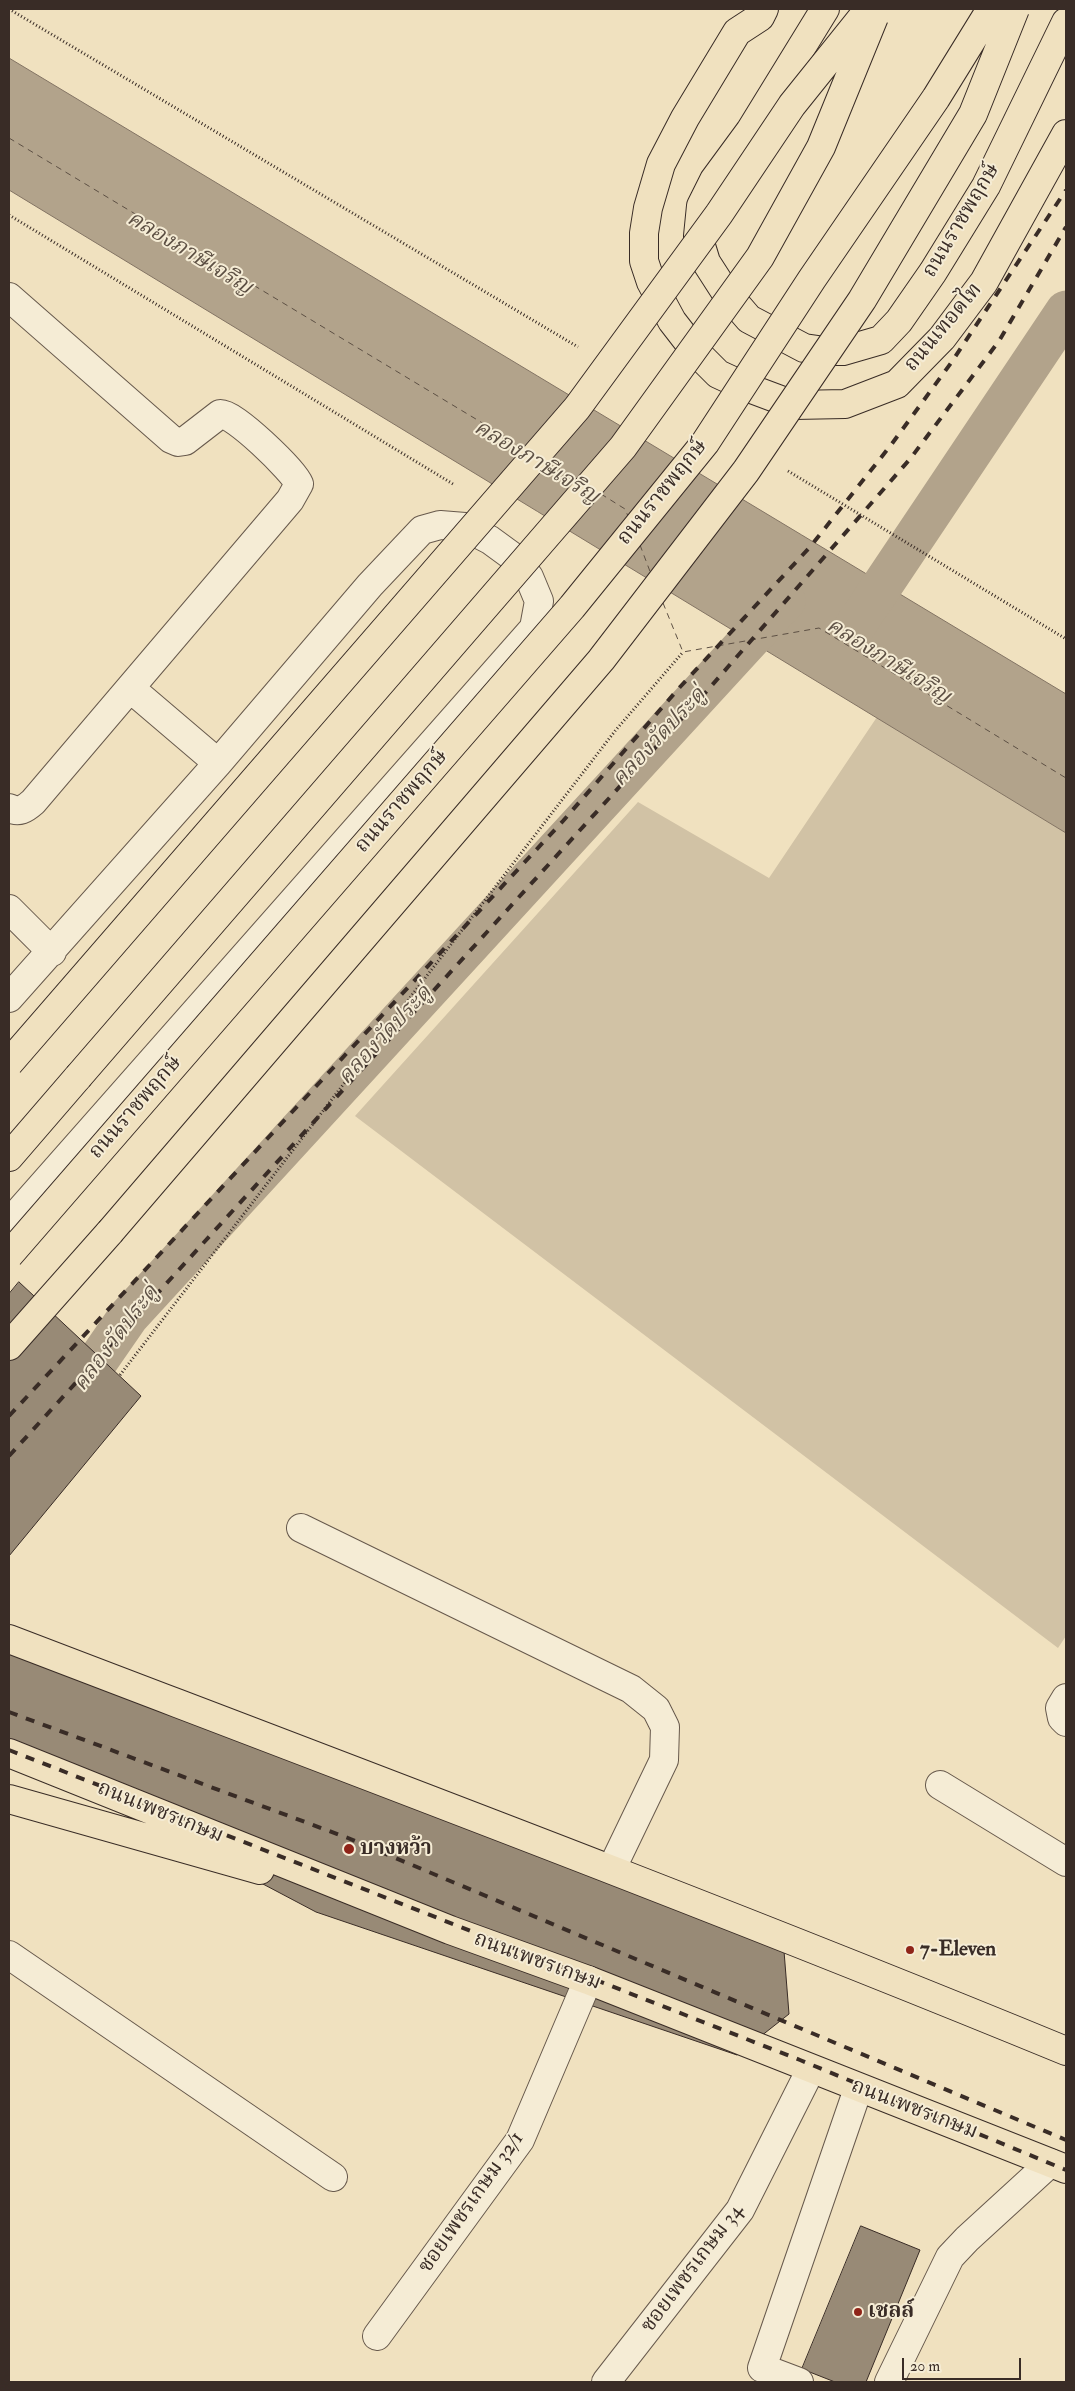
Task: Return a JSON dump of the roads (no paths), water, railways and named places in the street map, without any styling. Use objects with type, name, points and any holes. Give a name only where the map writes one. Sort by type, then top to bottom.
[{"type":"main road","name":"ถนนเทอดไท","points":[[764,9],[760,17],[737,21],[685,118],[661,164],[648,208],[644,233],[644,261],[651,282],[672,321],[696,352],[718,374],[794,405],[845,404],[897,384],[942,338],[984,282],[1066,134]]},
{"type":"main road","name":"ถนนราชพฤกษ์","points":[[825,9],[750,132],[714,180],[701,206],[698,236],[706,262],[724,290],[750,319],[804,348],[843,352],[882,340],[899,321],[933,272],[986,186],[1066,22]]},
{"type":"main road","points":[[9,1063],[576,408],[719,214],[792,105],[869,9]]},
{"type":"main road","points":[[9,1157],[623,447],[760,257],[821,147],[877,9]]},
{"type":"main road","name":"ถนนราชพฤกษ์","points":[[9,1255],[565,615],[705,443],[812,279],[936,98],[991,9]]},
{"type":"main road","points":[[9,1346],[110,1232],[601,660],[746,471],[862,300],[973,114],[1015,9]]},
{"type":"main road","points":[[9,1129],[78,1077]]},
{"type":"main road","points":[[9,1639],[612,1868],[1066,2051]]},
{"type":"main road","name":"ถนนเพชรเกษม","points":[[9,1753],[450,1930],[588,1980],[1058,2166]]},
{"type":"main road","points":[[9,1799],[254,1868],[450,1930]]},
{"type":"street","points":[[9,297],[171,439],[178,442],[185,441],[215,417],[225,413],[240,423],[298,481],[296,492],[28,806],[16,811],[9,808]]},
{"type":"street","points":[[9,998],[52,952],[218,763],[370,585],[422,530],[440,525],[465,527],[490,540],[516,559],[529,578],[539,601],[534,628],[9,1223]]},
{"type":"street","points":[[130,688],[218,763]]},
{"type":"street","points":[[9,910],[52,952]]},
{"type":"street","points":[[301,1528],[631,1689],[656,1709],[666,1727],[664,1760],[612,1868]]},
{"type":"street","points":[[1066,1698],[1060,1708],[1062,1718],[1066,1722]]},
{"type":"street","points":[[940,1785],[1066,1862]]},
{"type":"street","points":[[9,1955],[333,2177]]},
{"type":"street","name":"ซอยเพชรเกษม 32/1","points":[[377,2336],[520,2140],[588,1980]]},
{"type":"street","name":"ซอยเพชรเกษม 34","points":[[606,2382],[740,2210],[811,2069]]},
{"type":"street","points":[[799,2382],[756,2375],[858,2088]]},
{"type":"street","points":[[889,2382],[950,2258],[967,2239],[1058,2166]]},
{"type":"water","name":"คลองภาษีเจริญ","points":[[9,58],[1066,694],[1066,833],[9,190]]},
{"type":"waterway","name":"คลองภาษีเจริญ","points":[[853,629],[1066,311]]},
{"type":"waterway","name":"คลองวัดประดู่","points":[[9,1489],[128,1317],[785,601]]},
{"type":"railway","points":[[9,1416],[563,821],[680,687],[810,547],[891,445],[951,363],[1066,190]]},
{"type":"railway","points":[[9,1456],[706,692],[910,459],[999,341],[1066,227]]},
{"type":"railway","points":[[9,1712],[348,1838],[1066,2140]]},
{"type":"railway","points":[[9,1750],[800,2060],[1066,2170]]},
{"type":"place","name":"บางหว้า","points":[[349,1849]]},
{"type":"place","name":"7-Eleven","points":[[910,1950]]},
{"type":"place","name":"เชลล์","points":[[858,2312]]}]
